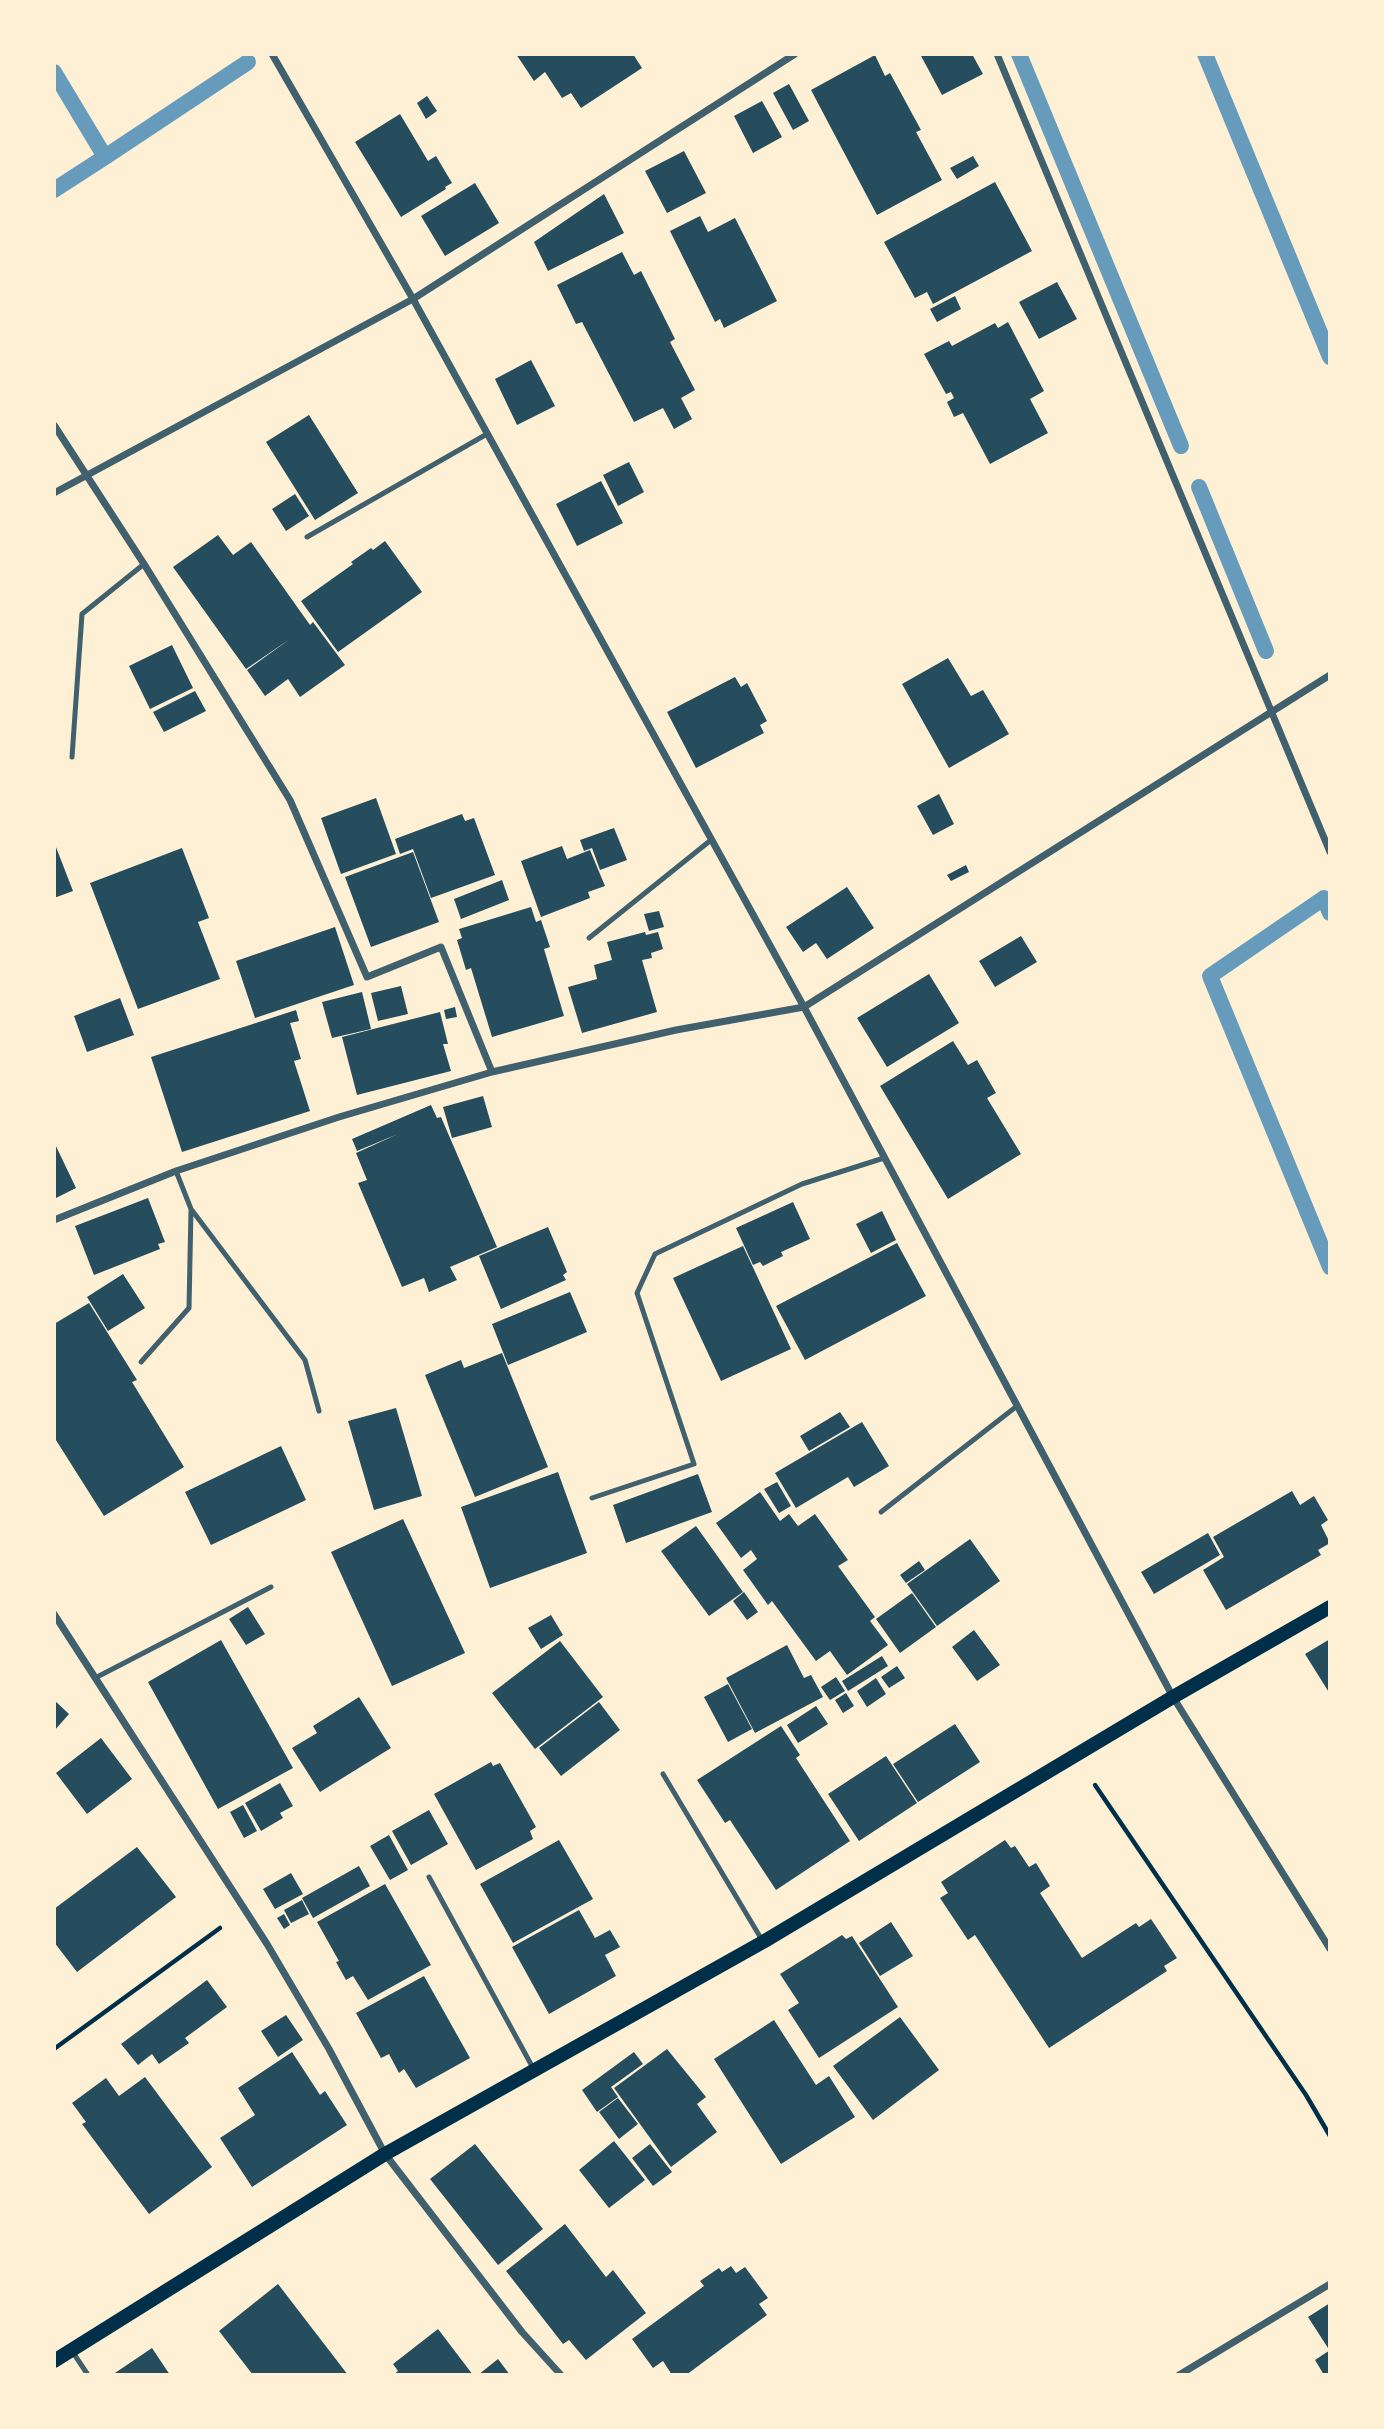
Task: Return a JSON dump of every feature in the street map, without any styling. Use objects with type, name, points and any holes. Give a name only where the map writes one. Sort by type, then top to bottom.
[{"type":"main road","points":[[54,2361],[385,2154],[763,1942],[1172,1697],[1330,1607]]},
{"type":"street","points":[[272,54],[413,299],[804,1007],[1172,1697],[1330,1949]]},
{"type":"street","points":[[54,493],[413,299],[794,54]]},
{"type":"street","points":[[997,54],[1330,852]]},
{"type":"street","points":[[54,425],[144,564],[289,800],[367,977],[441,947],[492,1072]]},
{"type":"street","points":[[54,1220],[176,1171],[340,1117],[492,1072],[676,1030],[804,1007],[1330,675]]},
{"type":"street","points":[[55,1615],[245,1909],[329,2049],[385,2154],[522,2332],[561,2375]]},
{"type":"street","points":[[1179,2375],[1330,2284]]},
{"type":"lane","points":[[307,537],[487,435]]},
{"type":"lane","points":[[72,757],[82,614],[144,564]]},
{"type":"lane","points":[[589,938],[711,841]]},
{"type":"lane","points":[[592,1498],[694,1464],[637,1293],[654,1254],[802,1184],[884,1158]]},
{"type":"lane","points":[[176,1171],[191,1209],[305,1360],[319,1411]]},
{"type":"lane","points":[[141,1362],[189,1308],[191,1209]]},
{"type":"lane","points":[[881,1512],[1017,1406]]},
{"type":"lane","points":[[97,1677],[271,1587]]},
{"type":"lane","points":[[663,1774],[763,1942]]},
{"type":"lane","points":[[429,1877],[535,2070]]},
{"type":"lane","points":[[72,2350],[88,2375]]},
{"type":"path","points":[[1075,1755],[1306,2095],[1330,2136]]},
{"type":"path","points":[[54,2049],[245,1909]]},
{"type":"building","points":[[516,54],[633,54],[642,68],[581,108],[571,93],[562,98],[545,72],[534,81]]},
{"type":"building","points":[[920,54],[972,54],[983,74],[942,95]]},
{"type":"building","points":[[875,55],[885,76],[890,73],[921,130],[916,132],[942,180],[877,215],[811,90]]},
{"type":"building","points":[[789,84],[809,121],[793,130],[773,93]]},
{"type":"building","points":[[427,96],[437,111],[426,119],[417,103]]},
{"type":"building","points":[[762,101],[782,137],[753,153],[734,116]]},
{"type":"building","points":[[400,114],[428,161],[436,156],[452,183],[401,217],[355,142]]},
{"type":"building","points":[[684,151],[706,193],[667,213],[645,171]]},
{"type":"building","points":[[973,156],[979,166],[957,179],[950,168]]},
{"type":"building","points":[[995,182],[1032,251],[933,304],[927,292],[915,298],[884,242]]},
{"type":"building","points":[[475,183],[499,223],[445,256],[421,216]]},
{"type":"building","points":[[604,194],[624,233],[548,271],[534,242]]},
{"type":"building","points":[[700,216],[708,232],[735,218],[777,301],[724,328],[720,319],[715,322],[670,231]]},
{"type":"building","points":[[622,252],[634,275],[641,271],[675,339],[670,342],[695,390],[681,398],[692,419],[674,429],[663,408],[634,422],[582,322],[576,324],[557,285]]},
{"type":"building","points":[[1057,282],[1077,319],[1039,339],[1019,302]]},
{"type":"building","points":[[955,296],[961,309],[937,322],[930,309]]},
{"type":"building","points":[[1008,322],[1044,391],[1030,399],[1048,433],[990,464],[963,413],[954,417],[947,402],[954,398],[951,392],[946,394],[924,354],[949,341],[952,346],[995,323],[998,328]]},
{"type":"building","points":[[531,360],[555,406],[517,425],[495,379]]},
{"type":"building","points":[[309,415],[358,493],[315,520],[266,442]]},
{"type":"building","points":[[629,462],[644,492],[618,506],[603,475]]},
{"type":"building","points":[[601,481],[623,523],[577,546],[556,504]]},
{"type":"building","points":[[295,494],[309,516],[286,531],[272,509]]},
{"type":"building","points":[[218,535],[233,555],[251,542],[310,625],[313,622],[345,665],[300,697],[288,679],[265,696],[247,670],[290,639],[246,669],[173,567]]},
{"type":"building","points":[[385,541],[422,592],[338,652],[301,601],[353,564],[351,562]]},
{"type":"building","points":[[172,645],[193,688],[150,709],[129,666]]},
{"type":"building","points":[[948,658],[971,696],[983,690],[1009,734],[949,768],[902,684]]},
{"type":"building","points":[[735,677],[741,687],[747,683],[767,721],[760,725],[764,733],[696,768],[667,712]]},
{"type":"building","points":[[195,691],[206,711],[164,732],[153,712]]},
{"type":"building","points":[[939,794],[954,824],[933,835],[917,806]]},
{"type":"building","points":[[376,798],[396,854],[341,874],[321,818]]},
{"type":"building","points":[[462,814],[465,821],[474,818],[495,875],[431,898],[413,849],[400,854],[395,839]]},
{"type":"building","points":[[614,828],[627,860],[600,870],[592,848],[584,851],[580,840]]},
{"type":"building","points":[[54,842],[73,891],[54,898]]},
{"type":"building","points":[[562,846],[567,859],[590,850],[605,886],[588,892],[590,898],[541,917],[521,861]]},
{"type":"building","points":[[182,848],[209,918],[198,922],[220,979],[138,1009],[90,883]]},
{"type":"building","points":[[413,852],[439,922],[371,947],[345,877]]},
{"type":"building","points":[[966,865],[969,872],[951,881],[947,875]]},
{"type":"building","points":[[502,880],[509,900],[461,919],[454,899]]},
{"type":"building","points":[[847,887],[874,928],[827,959],[816,943],[803,952],[786,927]]},
{"type":"building","points":[[531,907],[536,922],[541,920],[550,947],[544,949],[564,1016],[492,1037],[471,968],[466,970],[457,940],[462,938],[459,929]]},
{"type":"building","points":[[659,911],[664,927],[649,931],[644,914]]},
{"type":"building","points":[[335,927],[354,985],[255,1018],[236,961]]},
{"type":"building","points":[[645,932],[646,935],[658,932],[663,949],[651,953],[652,958],[642,960],[657,1012],[582,1033],[568,987],[597,979],[594,965],[612,960],[607,942]]},
{"type":"building","points":[[1021,936],[1037,962],[995,987],[979,961]]},
{"type":"building","points":[[929,974],[959,1023],[887,1067],[857,1018]]},
{"type":"building","points":[[401,986],[408,1014],[378,1021],[371,993]]},
{"type":"building","points":[[362,992],[371,1029],[332,1038],[322,1002]]},
{"type":"building","points":[[120,998],[134,1035],[87,1052],[74,1016]]},
{"type":"building","points":[[455,1007],[457,1017],[446,1019],[444,1010]]},
{"type":"building","points":[[296,1010],[299,1021],[290,1023],[301,1059],[294,1061],[310,1111],[182,1152],[151,1057]]},
{"type":"building","points":[[440,1012],[448,1044],[443,1044],[451,1071],[357,1095],[342,1037]]},
{"type":"building","points":[[953,1041],[968,1065],[977,1060],[996,1093],[987,1098],[1021,1154],[948,1199],[880,1086]]},
{"type":"building","points":[[483,1096],[492,1127],[452,1138],[443,1107]]},
{"type":"building","points":[[431,1105],[437,1118],[441,1117],[497,1247],[450,1267],[457,1280],[429,1292],[424,1278],[402,1287],[358,1183],[367,1180],[356,1153],[398,1134],[357,1151],[352,1139]]},
{"type":"building","points":[[54,1142],[76,1188],[54,1199]]},
{"type":"building","points":[[148,1198],[165,1242],[158,1244],[160,1249],[94,1275],[75,1226]]},
{"type":"building","points":[[793,1202],[810,1239],[781,1252],[783,1256],[763,1266],[760,1262],[753,1265],[736,1228]]},
{"type":"building","points":[[882,1211],[896,1240],[871,1253],[856,1224]]},
{"type":"building","points":[[548,1227],[567,1272],[563,1275],[566,1280],[501,1309],[479,1256]]},
{"type":"building","points":[[897,1243],[926,1296],[805,1360],[776,1306]]},
{"type":"building","points":[[743,1246],[791,1349],[721,1381],[673,1278]]},
{"type":"building","points":[[123,1274],[145,1308],[108,1331],[87,1297]]},
{"type":"building","points":[[570,1292],[587,1332],[508,1365],[492,1324]]},
{"type":"building","points":[[89,1303],[137,1380],[132,1382],[184,1467],[104,1516],[54,1437],[54,1324]]},
{"type":"building","points":[[502,1353],[548,1467],[475,1497],[425,1375],[461,1360],[464,1368]]},
{"type":"building","points":[[396,1408],[422,1496],[374,1510],[348,1421]]},
{"type":"building","points":[[840,1412],[850,1427],[809,1451],[800,1436]]},
{"type":"building","points":[[862,1422],[889,1466],[854,1487],[848,1477],[796,1508],[775,1473]]},
{"type":"building","points":[[281,1446],[306,1500],[211,1545],[185,1492]]},
{"type":"building","points":[[558,1472],[587,1553],[490,1588],[461,1507]]},
{"type":"building","points":[[698,1474],[712,1512],[626,1543],[613,1505]]},
{"type":"building","points":[[777,1482],[791,1506],[779,1513],[764,1489]]},
{"type":"building","points":[[1292,1491],[1300,1505],[1314,1496],[1328,1520],[1321,1525],[1330,1543],[1318,1550],[1321,1555],[1226,1610],[1203,1570],[1224,1557],[1213,1537]]},
{"type":"building","points":[[760,1492],[780,1521],[789,1514],[798,1526],[815,1514],[848,1560],[838,1566],[875,1617],[870,1621],[888,1645],[847,1675],[830,1651],[816,1661],[772,1601],[768,1605],[743,1570],[757,1559],[751,1550],[741,1558],[716,1523]]},
{"type":"building","points":[[403,1519],[465,1653],[392,1686],[331,1552]]},
{"type":"building","points":[[696,1526],[743,1592],[709,1616],[661,1551]]},
{"type":"building","points":[[1208,1533],[1220,1555],[1154,1594],[1141,1572]]},
{"type":"building","points":[[970,1539],[1000,1581],[937,1626],[907,1584]]},
{"type":"building","points":[[919,1561],[925,1570],[906,1583],[900,1575]]},
{"type":"building","points":[[744,1592],[758,1612],[747,1620],[733,1601]]},
{"type":"building","points":[[912,1593],[936,1627],[900,1653],[876,1619]]},
{"type":"building","points":[[248,1607],[265,1634],[246,1645],[229,1619]]},
{"type":"building","points":[[551,1615],[563,1635],[541,1649],[528,1628]]},
{"type":"building","points":[[974,1630],[1000,1665],[977,1681],[952,1647]]},
{"type":"building","points":[[1330,1639],[1330,1694],[1305,1654]]},
{"type":"building","points":[[221,1640],[293,1768],[218,1809],[148,1682]]},
{"type":"building","points":[[560,1641],[603,1697],[535,1749],[492,1693]]},
{"type":"building","points":[[787,1645],[804,1678],[811,1675],[823,1697],[755,1733],[726,1678]]},
{"type":"building","points":[[882,1656],[888,1666],[848,1691],[842,1681]]},
{"type":"building","points":[[897,1666],[905,1678],[889,1688],[881,1677]]},
{"type":"building","points":[[836,1677],[845,1691],[830,1700],[821,1687]]},
{"type":"building","points":[[876,1678],[886,1694],[867,1707],[857,1691]]},
{"type":"building","points":[[728,1684],[752,1729],[728,1742],[704,1697]]},
{"type":"building","points":[[846,1693],[854,1706],[843,1713],[835,1700]]},
{"type":"building","points":[[359,1697],[391,1748],[320,1792],[292,1748],[317,1733],[313,1726]]},
{"type":"building","points":[[54,1700],[69,1714],[54,1731]]},
{"type":"building","points":[[599,1702],[620,1730],[561,1776],[539,1748]]},
{"type":"building","points":[[816,1706],[828,1724],[798,1743],[787,1725]]},
{"type":"building","points":[[955,1724],[980,1762],[918,1802],[893,1764]]},
{"type":"building","points":[[781,1726],[800,1755],[796,1758],[850,1841],[776,1890],[730,1820],[725,1823],[697,1780]]},
{"type":"building","points":[[101,1738],[132,1779],[87,1814],[56,1773]]},
{"type":"building","points":[[886,1756],[917,1803],[859,1841],[828,1794]]},
{"type":"building","points":[[491,1762],[493,1766],[500,1763],[536,1827],[530,1831],[533,1839],[476,1870],[434,1794]]},
{"type":"building","points":[[280,1783],[293,1806],[280,1813],[283,1818],[261,1831],[245,1803]]},
{"type":"building","points":[[243,1805],[257,1831],[244,1838],[230,1812]]},
{"type":"building","points":[[429,1810],[448,1844],[411,1865],[392,1831]]},
{"type":"building","points":[[389,1835],[408,1870],[390,1880],[370,1846]]},
{"type":"building","points":[[559,1840],[593,1899],[513,1943],[480,1884]]},
{"type":"building","points":[[1005,1840],[1011,1848],[1015,1846],[1029,1867],[1036,1863],[1050,1886],[1040,1893],[1082,1958],[1136,1923],[1139,1927],[1151,1919],[1177,1958],[1164,1966],[1167,1971],[1049,2048],[975,1935],[968,1940],[940,1898],[948,1893],[941,1882]]},
{"type":"building","points":[[137,1847],[176,1897],[77,1972],[54,1942],[54,1909]]},
{"type":"building","points":[[359,1866],[370,1886],[313,1918],[302,1898]]},
{"type":"building","points":[[291,1873],[303,1894],[275,1909],[263,1889]]},
{"type":"building","points":[[385,1884],[431,1965],[368,2000],[353,1976],[346,1980],[336,1962],[339,1961],[317,1922]]},
{"type":"building","points":[[302,1900],[309,1914],[291,1923],[284,1910]]},
{"type":"building","points":[[579,1910],[595,1938],[610,1930],[620,1947],[605,1955],[616,1976],[549,2014],[512,1947]]},
{"type":"building","points":[[284,1914],[290,1925],[284,1929],[277,1918]]},
{"type":"building","points":[[891,1922],[913,1956],[880,1976],[859,1943]]},
{"type":"building","points":[[842,1935],[846,1939],[852,1936],[898,2007],[819,2058],[788,2010],[799,2003],[780,1974]]},
{"type":"building","points":[[424,1976],[470,2058],[416,2088],[404,2069],[399,2073],[389,2054],[381,2058],[356,2013]]},
{"type":"building","points":[[207,1980],[227,2007],[185,2038],[189,2043],[159,2064],[152,2054],[138,2065],[121,2044]]},
{"type":"building","points":[[286,2015],[303,2040],[278,2057],[261,2031]]},
{"type":"building","points":[[900,2017],[939,2070],[873,2120],[833,2066]]},
{"type":"building","points":[[774,2020],[816,2085],[829,2076],[855,2117],[781,2164],[714,2059]]},
{"type":"building","points":[[667,2049],[706,2097],[697,2104],[717,2132],[671,2167],[614,2088]]},
{"type":"building","points":[[292,2052],[320,2095],[325,2091],[347,2125],[252,2187],[220,2138],[255,2115],[238,2088]]},
{"type":"building","points":[[634,2052],[643,2064],[611,2087],[618,2097],[597,2112],[582,2090]]},
{"type":"building","points":[[145,2077],[212,2167],[149,2214],[82,2124],[86,2122],[72,2103],[106,2078],[119,2096]]},
{"type":"building","points":[[618,2098],[638,2124],[619,2139],[599,2112]]},
{"type":"building","points":[[614,2141],[645,2180],[609,2208],[579,2170]]},
{"type":"building","points":[[475,2144],[543,2229],[498,2265],[430,2179]]},
{"type":"building","points":[[650,2144],[672,2172],[653,2186],[632,2158]]},
{"type":"building","points":[[565,2224],[606,2277],[613,2270],[646,2313],[586,2360],[569,2340],[563,2344],[506,2271]]},
{"type":"building","points":[[731,2266],[736,2273],[745,2267],[768,2298],[759,2304],[767,2315],[686,2375],[672,2375],[663,2361],[653,2368],[632,2339],[704,2286],[700,2281],[719,2268],[722,2272]]},
{"type":"building","points":[[278,2284],[348,2375],[253,2375],[219,2331]]},
{"type":"building","points":[[1330,2303],[1330,2347],[1328,2348],[1308,2317]]},
{"type":"building","points":[[438,2329],[473,2375],[393,2375],[398,2371],[393,2364]]},
{"type":"building","points":[[152,2348],[170,2375],[115,2373]]},
{"type":"building","points":[[1330,2350],[1330,2375],[1324,2375],[1315,2360]]},
{"type":"building","points":[[498,2359],[510,2375],[478,2375]]},
{"type":"waterway","points":[[1019,54],[1181,446]]},
{"type":"waterway","points":[[1205,54],[1330,357]]},
{"type":"waterway","points":[[105,157],[248,62]]},
{"type":"waterway","points":[[54,72],[105,157],[54,190]]},
{"type":"waterway","points":[[1199,487],[1266,651]]},
{"type":"waterway","points":[[1330,913],[1324,898],[1210,976],[1330,1267]]}]
